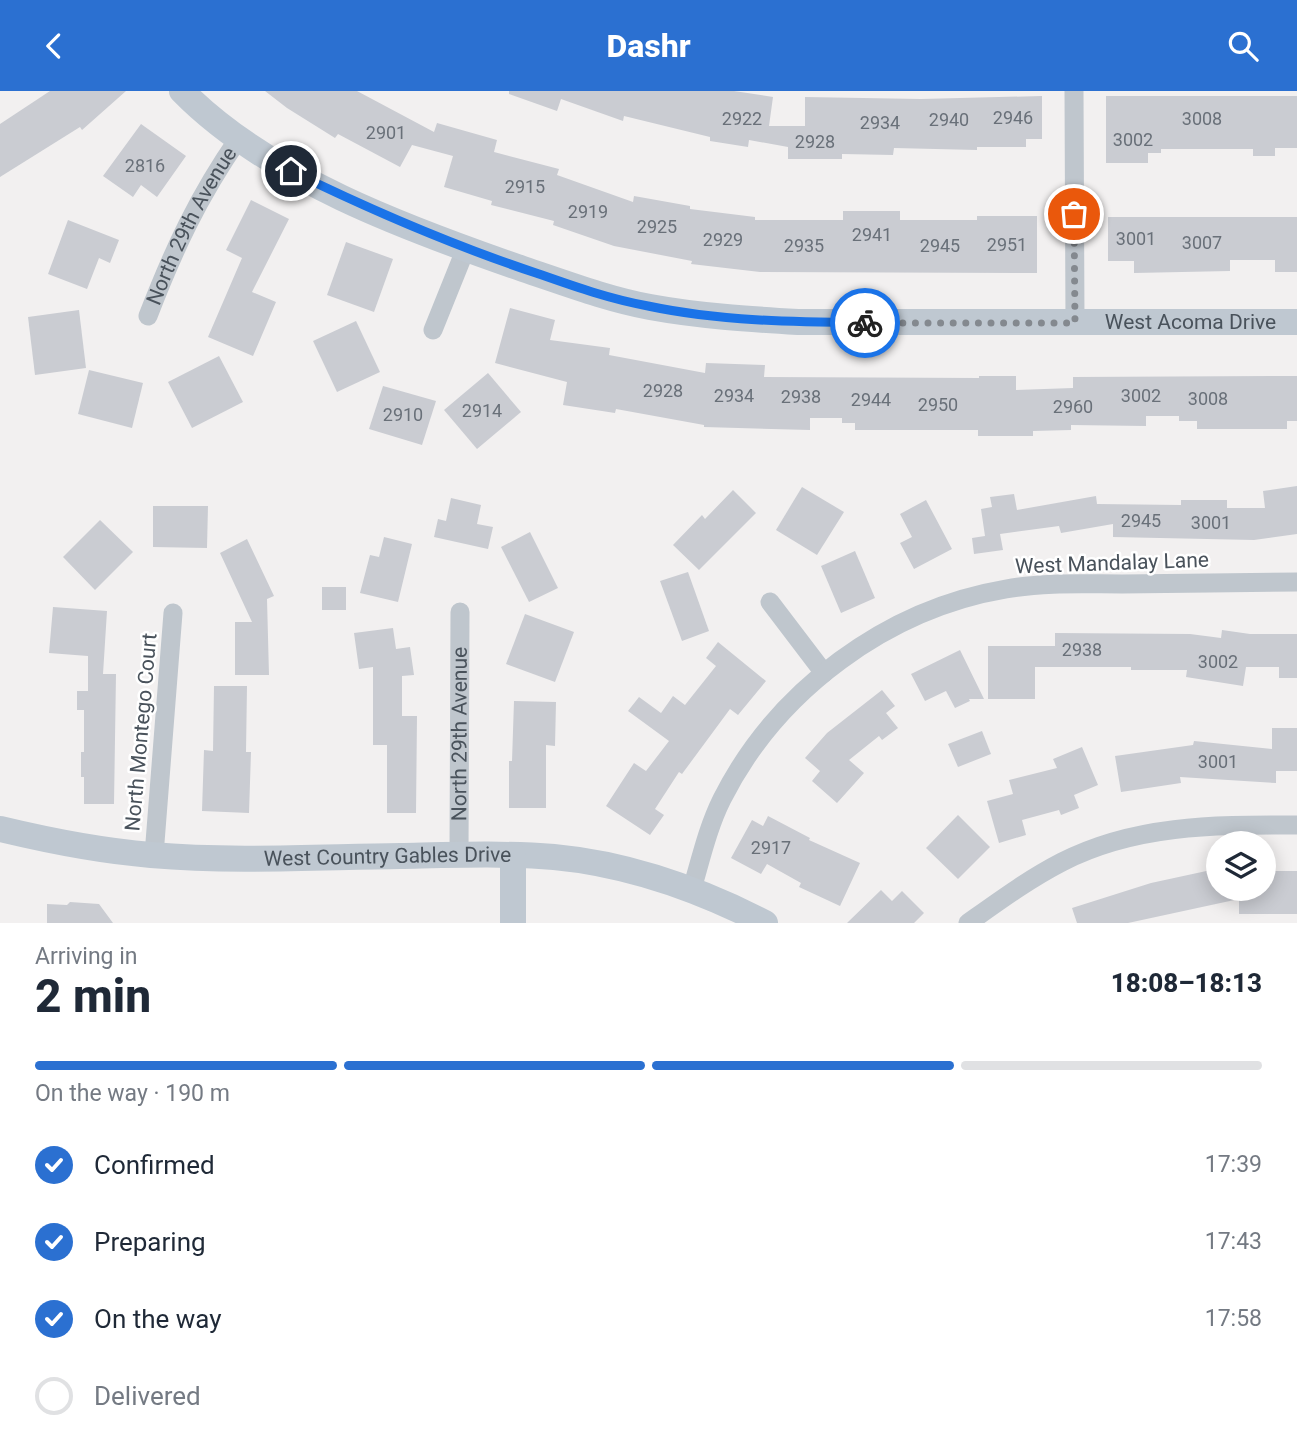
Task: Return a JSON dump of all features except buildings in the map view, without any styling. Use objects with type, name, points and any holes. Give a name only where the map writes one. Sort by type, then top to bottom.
[{"type":"street","name":"West Acoma Drive","points":[[182,91],[239,138],[291,171],[370,210],[595,294],[648,307],[723,317],[798,322],[1297,322]]},
{"type":"street","points":[[1074,91],[1075,323]]},
{"type":"street","name":"North 29th Avenue","points":[[148,316],[172,253],[195,205],[239,138]]},
{"type":"street","points":[[433,330],[466,248]]},
{"type":"street","name":"West Mandalay Lane","points":[[692,889],[712,822],[723,797],[746,760],[776,721],[824,673],[860,646],[916,615],[948,602],[1007,588],[1055,584],[1297,582]]},
{"type":"street","points":[[770,602],[824,673]]},
{"type":"street","name":"North 29th Avenue","points":[[459,855],[460,612]]},
{"type":"street","name":"North Montego Court","points":[[154,855],[173,613]]},
{"type":"street","points":[[968,923],[1063,861],[1132,836],[1215,825],[1297,825]]},
{"type":"street","name":"West Country Gables Drive","points":[[0,829],[53,842],[154,855],[556,857],[647,875],[692,889],[765,923]]},
{"type":"street","points":[[513,855],[513,923]]},
{"type":"way so far","points":[[865,323],[1075,323],[1074,214]]},
{"type":"route","points":[[291,171],[370,210],[491,258],[595,294],[648,307],[723,317],[865,323]]}]
